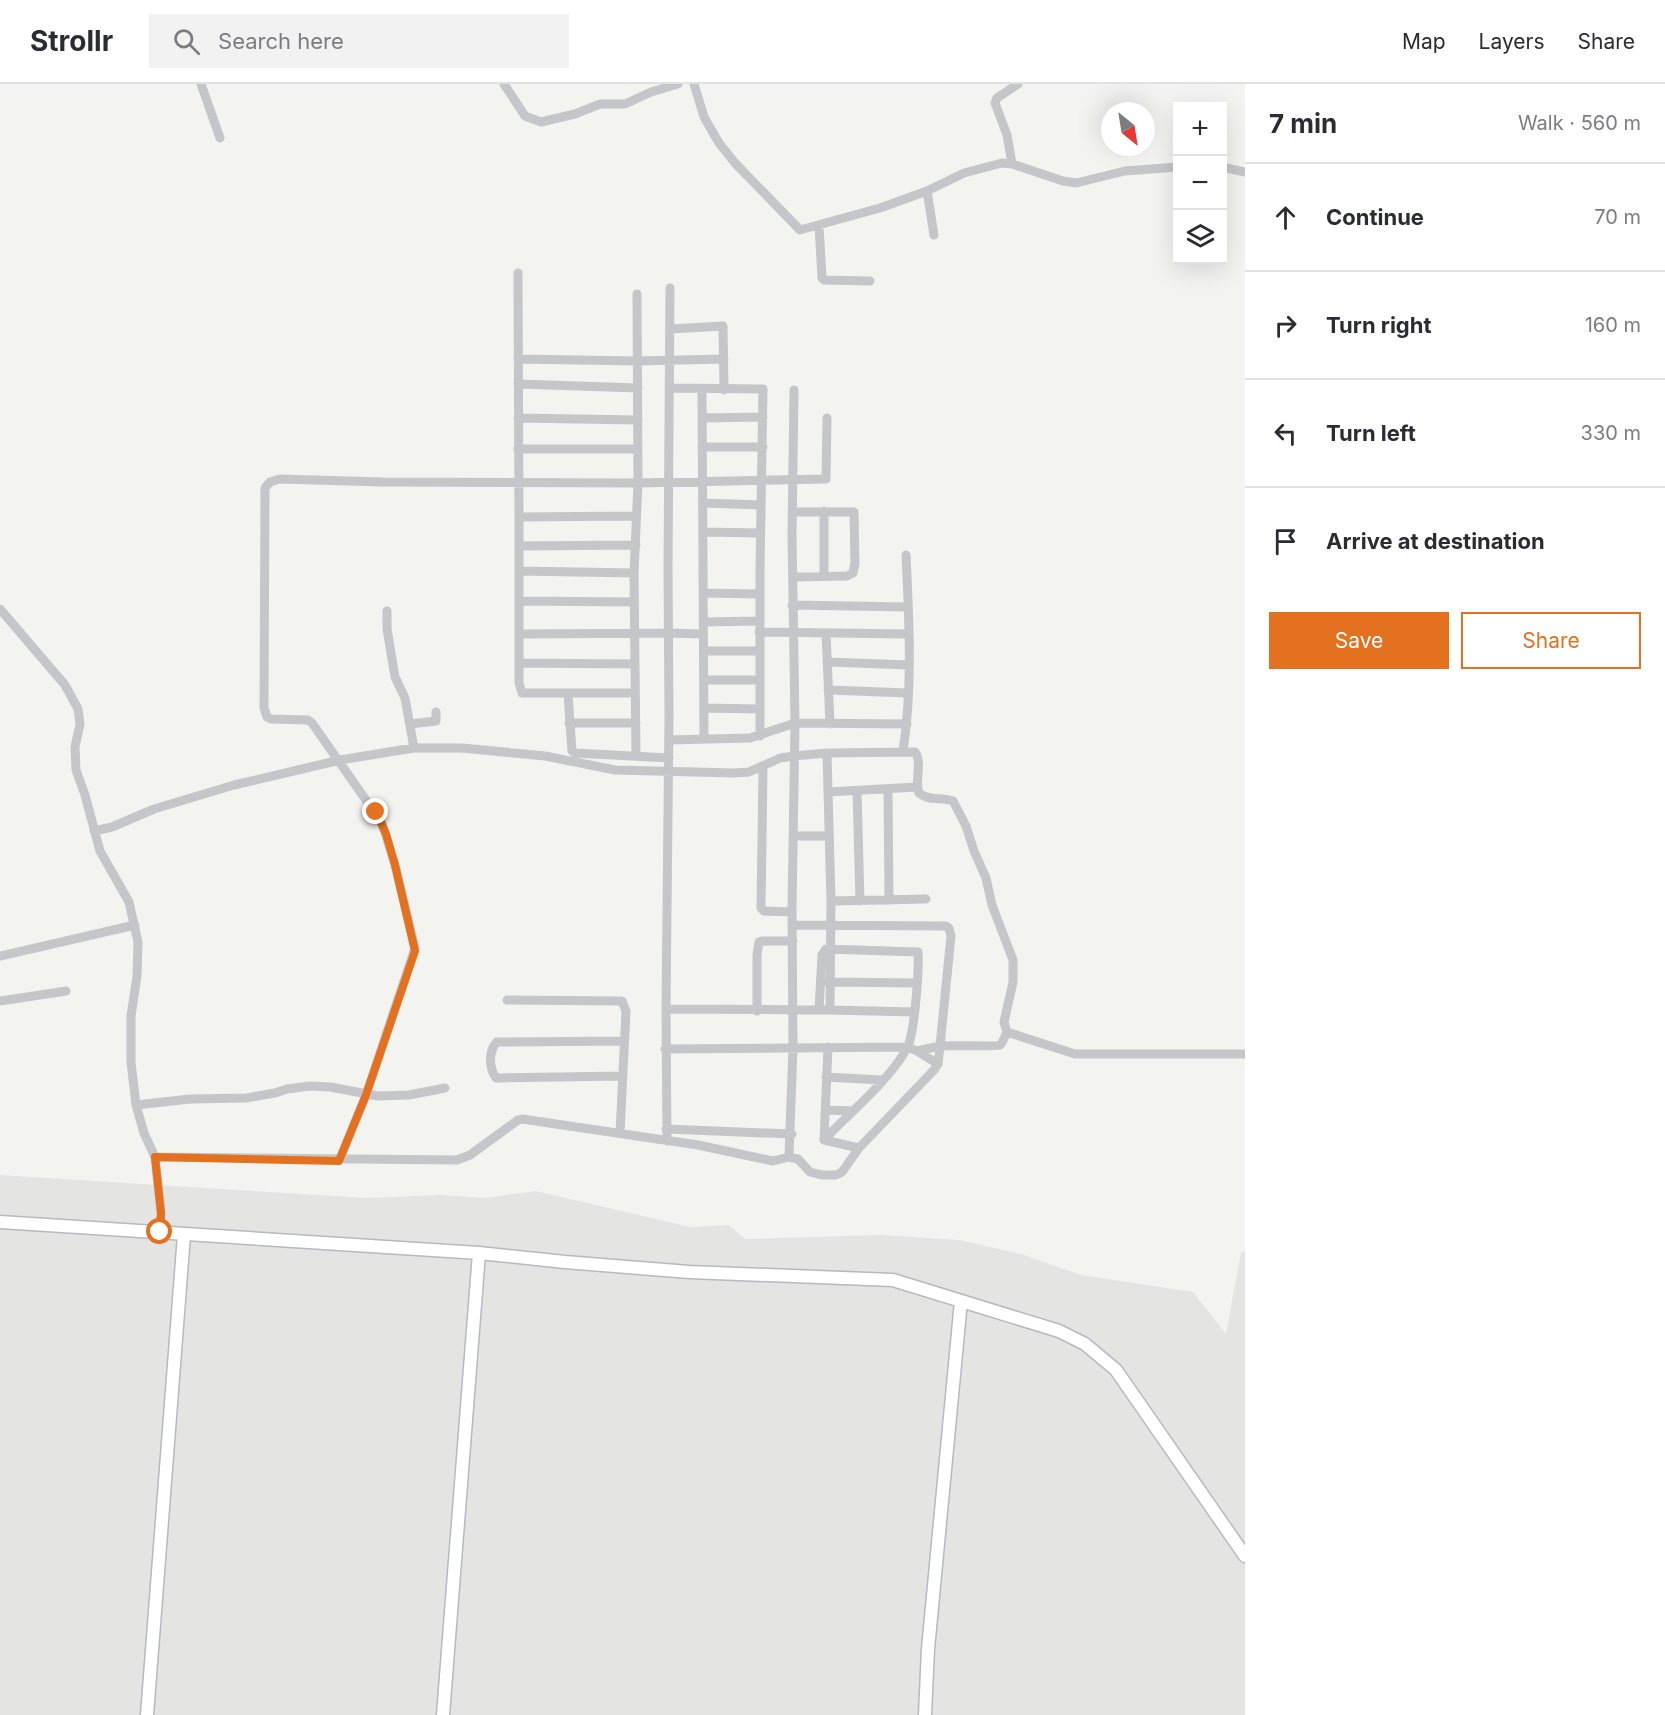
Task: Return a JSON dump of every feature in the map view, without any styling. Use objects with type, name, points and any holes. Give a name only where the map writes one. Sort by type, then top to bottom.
[{"type":"street","points":[[201,84],[220,138]]},
{"type":"street","points":[[504,84],[525,116],[542,122],[555,120],[600,104],[626,104],[651,92],[678,84]]},
{"type":"street","points":[[694,84],[709,127],[735,163],[800,230],[880,208],[927,191],[964,173],[1002,163],[1076,183],[1125,171],[1173,167]]},
{"type":"street","points":[[1012,164],[1007,135],[995,103],[997,98],[1018,84]]},
{"type":"street","points":[[1227,168],[1245,172]]},
{"type":"street","points":[[927,191],[934,235]]},
{"type":"street","points":[[819,225],[822,278],[824,280],[870,281]]},
{"type":"street","points":[[518,273],[519,689],[522,693],[635,693]]},
{"type":"street","points":[[667,1141],[665,1049],[669,771],[670,288]]},
{"type":"street","points":[[636,756],[634,573],[638,483],[637,294]]},
{"type":"street","points":[[670,329],[723,326],[724,390]]},
{"type":"street","points":[[518,359],[637,361],[724,359]]},
{"type":"street","points":[[518,384],[638,388]]},
{"type":"street","points":[[670,388],[764,389],[759,594],[760,736]]},
{"type":"street","points":[[702,390],[704,738]]},
{"type":"street","points":[[789,1157],[792,1134],[793,1048],[792,912],[795,723],[792,478],[794,390]]},
{"type":"street","points":[[702,418],[763,417]]},
{"type":"street","points":[[518,418],[638,420]]},
{"type":"street","points":[[339,1161],[366,1095],[415,948],[395,865],[382,823],[340,760],[308,720],[271,719],[267,717],[264,708],[265,488],[270,482],[280,479],[383,482],[638,483],[826,479],[827,418]]},
{"type":"street","points":[[702,447],[763,447]]},
{"type":"street","points":[[519,449],[638,449]]},
{"type":"street","points":[[704,504],[761,505]]},
{"type":"street","points":[[824,511],[824,575]]},
{"type":"street","points":[[792,512],[854,512],[855,564],[850,575],[793,576]]},
{"type":"street","points":[[519,517],[636,516]]},
{"type":"street","points":[[704,532],[760,532]]},
{"type":"street","points":[[519,546],[636,545]]},
{"type":"street","points":[[906,555],[909,751]]},
{"type":"street","points":[[519,571],[634,573]]},
{"type":"street","points":[[704,593],[759,594]]},
{"type":"street","points":[[519,602],[634,602]]},
{"type":"street","points":[[792,605],[908,606]]},
{"type":"street","points":[[0,609],[65,685],[78,709],[80,724],[75,747],[76,770],[86,795],[100,851],[125,893],[135,925],[139,950],[131,1016],[130,1053],[136,1105],[144,1133],[155,1157],[161,1213],[160,1232]]},
{"type":"street","points":[[387,611],[387,630],[395,677],[404,695],[414,748]]},
{"type":"street","points":[[704,622],[759,621]]},
{"type":"street","points":[[759,632],[908,634]]},
{"type":"street","points":[[520,633],[704,634]]},
{"type":"street","points":[[826,633],[830,724]]},
{"type":"street","points":[[704,651],[759,651]]},
{"type":"street","points":[[827,662],[909,665]]},
{"type":"street","points":[[519,663],[635,664]]},
{"type":"street","points":[[704,680],[759,680]]},
{"type":"street","points":[[828,690],[908,693]]},
{"type":"street","points":[[568,694],[570,746],[575,753],[669,758]]},
{"type":"street","points":[[704,708],[759,709]]},
{"type":"street","points":[[410,724],[436,721],[436,712]]},
{"type":"street","points":[[569,723],[636,723]]},
{"type":"street","points":[[669,740],[750,738],[795,723],[907,724]]},
{"type":"street","points":[[94,831],[112,827],[154,809],[234,785],[340,760],[414,748],[462,748],[545,756],[615,770],[740,773],[763,767],[780,758],[794,756],[909,751],[919,757],[917,788],[922,796],[945,798],[955,803],[986,878],[992,905],[1013,960],[1013,982],[1004,1022],[1007,1032],[1002,1043],[996,1046],[969,1044],[940,1046],[917,1051]]},
{"type":"street","points":[[827,753],[832,982],[830,1010]]},
{"type":"street","points":[[763,767],[761,908],[764,911],[792,912]]},
{"type":"street","points":[[828,792],[917,788]]},
{"type":"street","points":[[888,789],[889,900]]},
{"type":"street","points":[[857,791],[860,901]]},
{"type":"street","points":[[793,836],[829,836]]},
{"type":"street","points":[[831,901],[926,899]]},
{"type":"street","points":[[0,956],[135,925]]},
{"type":"street","points":[[155,1157],[339,1161],[456,1160],[470,1155],[522,1119],[737,1152],[773,1161],[789,1157],[798,1159],[810,1172],[836,1175],[842,1172],[859,1148],[938,1064],[951,936],[946,926],[792,925]]},
{"type":"street","points":[[757,1011],[759,942],[793,941]]},
{"type":"street","points":[[819,1010],[822,952],[826,949],[917,951],[914,1012],[908,1047],[882,1080],[824,1140]]},
{"type":"street","points":[[820,982],[916,983]]},
{"type":"street","points":[[0,1001],[66,991]]},
{"type":"street","points":[[507,1000],[622,1001],[626,1011],[621,1133]]},
{"type":"street","points":[[666,1009],[914,1012]]},
{"type":"street","points":[[1007,1032],[1075,1054],[1245,1054]]},
{"type":"street","points":[[623,1076],[496,1078],[491,1061],[491,1051],[497,1042],[624,1041]]},
{"type":"street","points":[[824,1140],[828,1047]]},
{"type":"street","points":[[665,1049],[908,1047],[938,1064]]},
{"type":"street","points":[[826,1077],[882,1080]]},
{"type":"street","points":[[136,1105],[199,1099],[246,1098],[310,1086],[330,1087],[378,1096],[403,1095],[446,1088]]},
{"type":"street","points":[[826,1110],[853,1111]]},
{"type":"street","points":[[666,1129],[792,1134]]},
{"type":"street","points":[[824,1140],[859,1148]]},
{"type":"street","points":[[0,1222],[479,1253],[689,1272],[893,1280],[1059,1331],[1085,1344],[1116,1371],[1245,1556]]},
{"type":"street","points":[[147,1715],[184,1235]]},
{"type":"street","points":[[443,1715],[479,1253]]},
{"type":"street","points":[[925,1715],[928,1649],[961,1301]]},
{"type":"shaded area","points":[[0,1175],[365,1198],[440,1195],[485,1198],[536,1191],[690,1227],[729,1225],[745,1239],[881,1235],[960,1240],[1024,1255],[1081,1275],[1193,1292],[1226,1334],[1241,1252],[1245,1252],[1245,1715],[0,1715]]},
{"type":"route","points":[[160,1232],[161,1213],[155,1157],[339,1161],[366,1095],[415,951],[395,865],[386,834],[376,812]]}]
